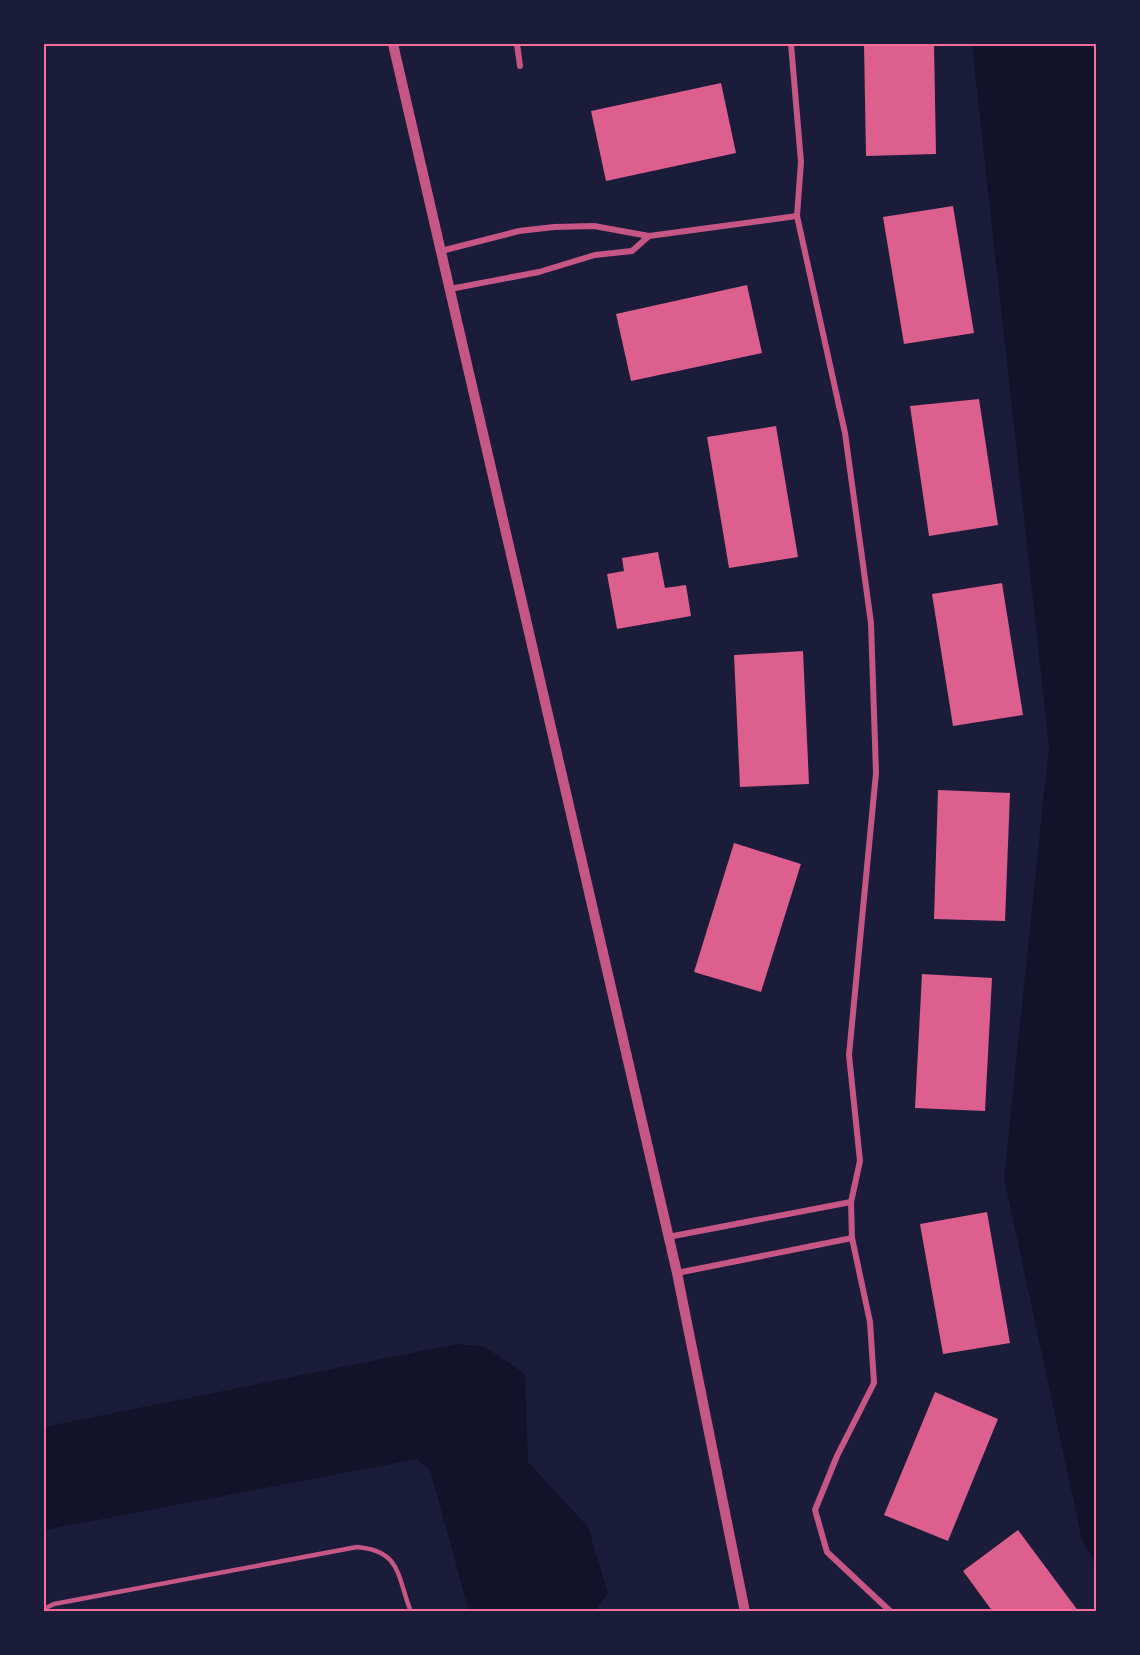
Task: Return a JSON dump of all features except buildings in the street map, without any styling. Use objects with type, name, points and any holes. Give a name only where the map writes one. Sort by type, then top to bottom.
[{"type":"street","points":[[393,44],[677,1273],[745,1611]]},
{"type":"street","points":[[517,44],[520,66]]},
{"type":"street","points":[[791,44],[801,162],[797,216],[844,433],[871,623],[876,773],[849,1055],[860,1161],[851,1202],[852,1238],[870,1322],[874,1383],[837,1456],[815,1510],[827,1552],[891,1611]]},
{"type":"street","points":[[441,251],[519,231],[554,226],[594,226],[649,236],[797,216]]},
{"type":"street","points":[[450,290],[539,272],[599,254],[632,251],[649,236]]},
{"type":"street","points":[[668,1237],[851,1202]]},
{"type":"street","points":[[677,1273],[852,1238]]},
{"type":"lane","points":[[44,1609],[54,1604],[357,1547],[375,1549],[395,1562],[411,1611]]},
{"type":"shaded area","points":[[972,44],[1096,44],[1096,1564],[1082,1540],[1004,1178],[1049,746]]},
{"type":"shaded area","points":[[457,1344],[485,1347],[525,1374],[528,1462],[588,1527],[608,1593],[595,1611],[469,1611],[430,1470],[417,1459],[44,1530],[44,1427]]}]
